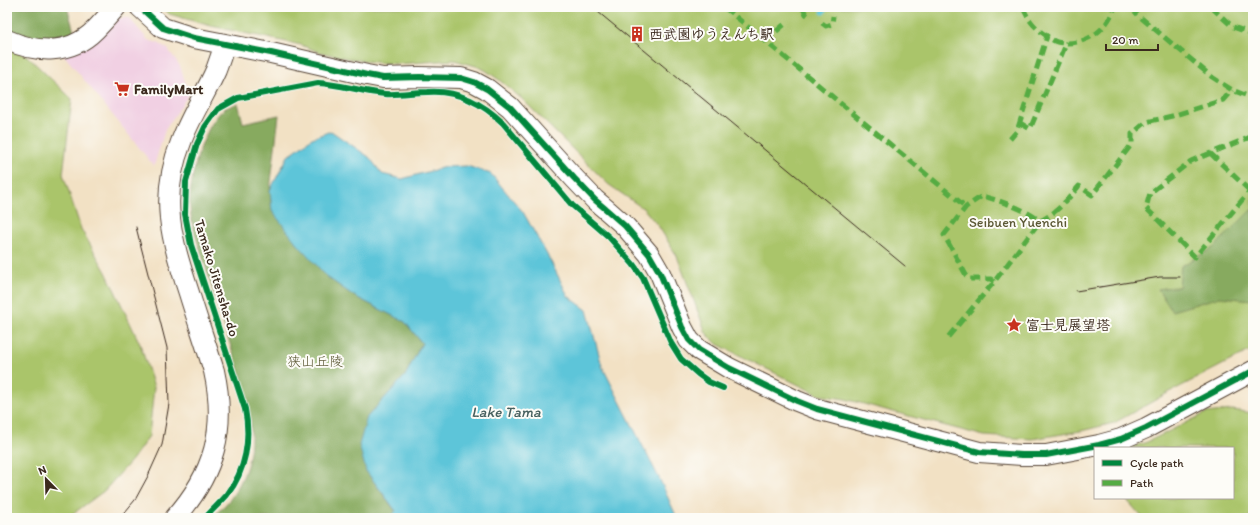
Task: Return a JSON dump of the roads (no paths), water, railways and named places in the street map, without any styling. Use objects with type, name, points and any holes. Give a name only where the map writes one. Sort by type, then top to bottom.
[{"type":"street","points":[[7,40],[29,48],[45,50],[62,49],[78,42],[94,31],[116,7]]},
{"type":"street","points":[[140,7],[158,24],[169,31],[224,44],[383,78],[461,78],[474,82],[487,89],[510,107],[595,200],[625,226],[648,254],[660,273],[682,327],[689,340],[699,350],[729,368],[817,409],[979,452],[1046,455],[1099,445],[1121,439],[1251,376]]},
{"type":"street","points":[[175,518],[196,491],[206,474],[217,442],[220,418],[218,387],[214,371],[175,248],[170,227],[170,185],[174,164],[181,141],[216,70],[224,44]]},
{"type":"water","name":"Lake Tama","points":[[331,131],[369,157],[382,174],[402,179],[445,167],[467,166],[491,174],[523,212],[568,296],[587,310],[602,366],[661,482],[677,518],[389,518],[396,511],[366,471],[359,445],[367,417],[405,376],[422,343],[405,322],[354,296],[327,277],[295,241],[272,211],[270,190],[288,156],[312,138]]},
{"type":"waterway","points":[[823,12],[827,7]]},
{"type":"tram line","points":[[592,7],[905,266]]},
{"type":"tram line","points":[[120,518],[135,500],[162,445],[169,404],[167,348],[136,227]]},
{"type":"tram line","points":[[1076,291],[1160,277],[1180,277]]},
{"type":"place","name":"西武園ゆうえんち駅","points":[[637,34]]},
{"type":"place","name":"FamilyMart","points":[[122,89]]},
{"type":"place","name":"富士見展望塔","points":[[1014,325]]},
{"type":"park label","name":"Seibuen Yuenchi","points":[[1018,222]]},
{"type":"park label","name":"狭山丘陵","points":[[315,361]]}]
